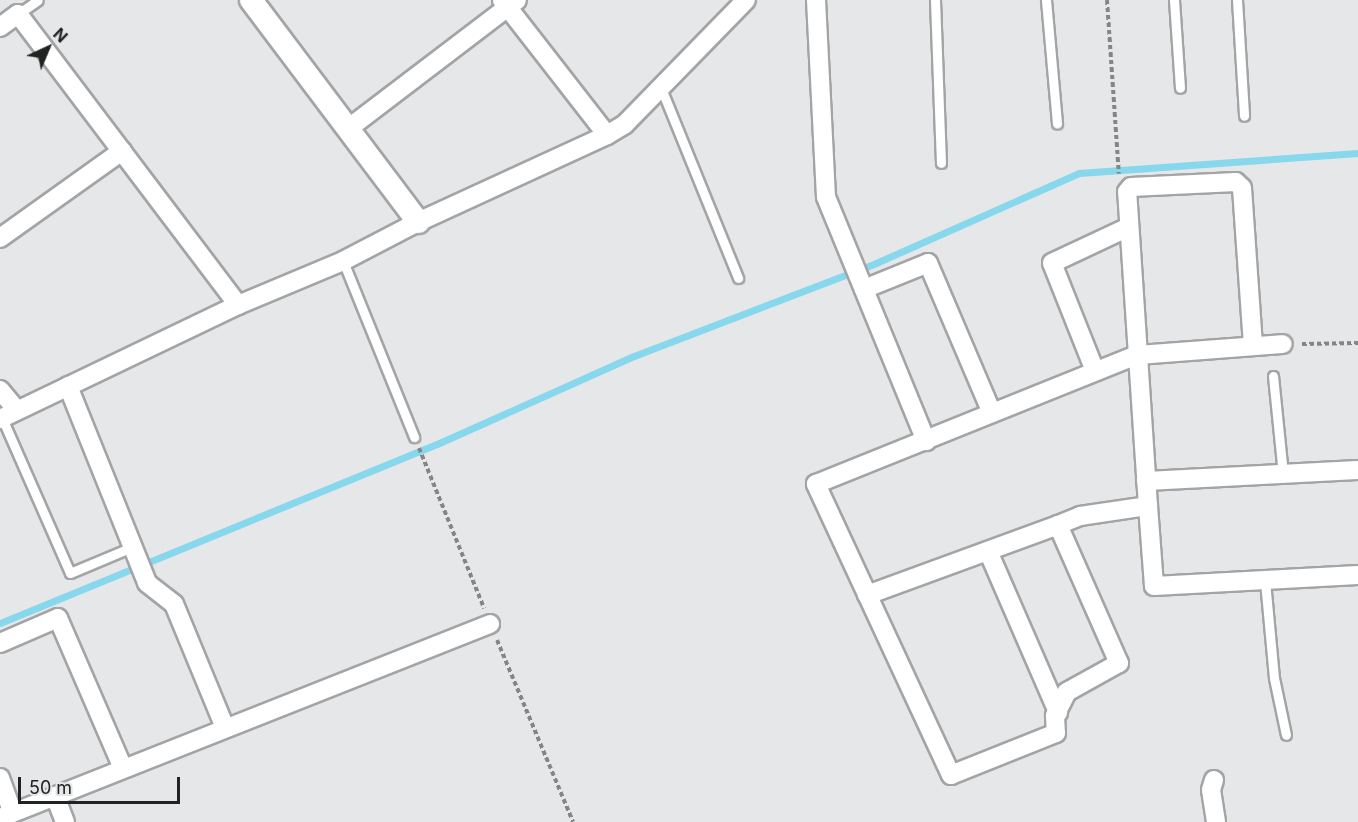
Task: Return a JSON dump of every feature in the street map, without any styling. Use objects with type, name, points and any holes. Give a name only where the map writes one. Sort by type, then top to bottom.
[{"type":"street","points":[[251,0],[418,222]]},
{"type":"street","points":[[0,390],[6,416],[238,305],[343,261],[418,222],[607,135],[626,124],[746,0]]},
{"type":"street","points":[[816,0],[826,197],[926,441]]},
{"type":"street","points":[[349,128],[509,3],[607,135]]},
{"type":"street","points":[[0,27],[18,14],[238,305]]},
{"type":"street","points":[[0,238],[122,151]]},
{"type":"street","points":[[1253,346],[1245,199],[1242,188],[1236,182],[1131,187],[1127,192],[1129,227],[1155,586],[1358,575]]},
{"type":"street","points":[[1095,371],[1052,263],[1129,227]]},
{"type":"street","points":[[864,289],[928,263],[992,413]]},
{"type":"street","points":[[1058,525],[1119,663],[1067,692],[1058,712],[1056,733],[951,776],[816,484],[1137,355],[1283,344]]},
{"type":"street","points":[[68,386],[147,583],[174,604],[225,728]]},
{"type":"street","points":[[1146,481],[1358,470]]},
{"type":"street","points":[[867,595],[1080,516],[1148,506]]},
{"type":"street","points":[[988,550],[1058,712]]},
{"type":"street","points":[[0,643],[58,618],[123,768]]},
{"type":"street","points":[[0,778],[7,815],[490,624]]},
{"type":"street","points":[[1214,780],[1211,790],[1215,822]]},
{"type":"street","points":[[55,796],[64,822]]},
{"type":"lane","points":[[18,14],[38,0]]},
{"type":"lane","points":[[935,0],[941,163]]},
{"type":"lane","points":[[1046,0],[1057,124]]},
{"type":"lane","points":[[1174,0],[1180,88]]},
{"type":"lane","points":[[1237,0],[1244,116]]},
{"type":"lane","points":[[661,88],[738,278]]},
{"type":"lane","points":[[343,261],[414,437]]},
{"type":"lane","points":[[1273,376],[1283,474]]},
{"type":"lane","points":[[6,416],[70,573],[132,547]]},
{"type":"lane","points":[[1265,581],[1274,678],[1286,735]]},
{"type":"path","points":[[1107,0],[1119,175]]},
{"type":"path","points":[[1283,344],[1358,343]]},
{"type":"waterway","points":[[0,623],[437,444],[634,356],[876,263],[1079,173],[1358,153]]}]
